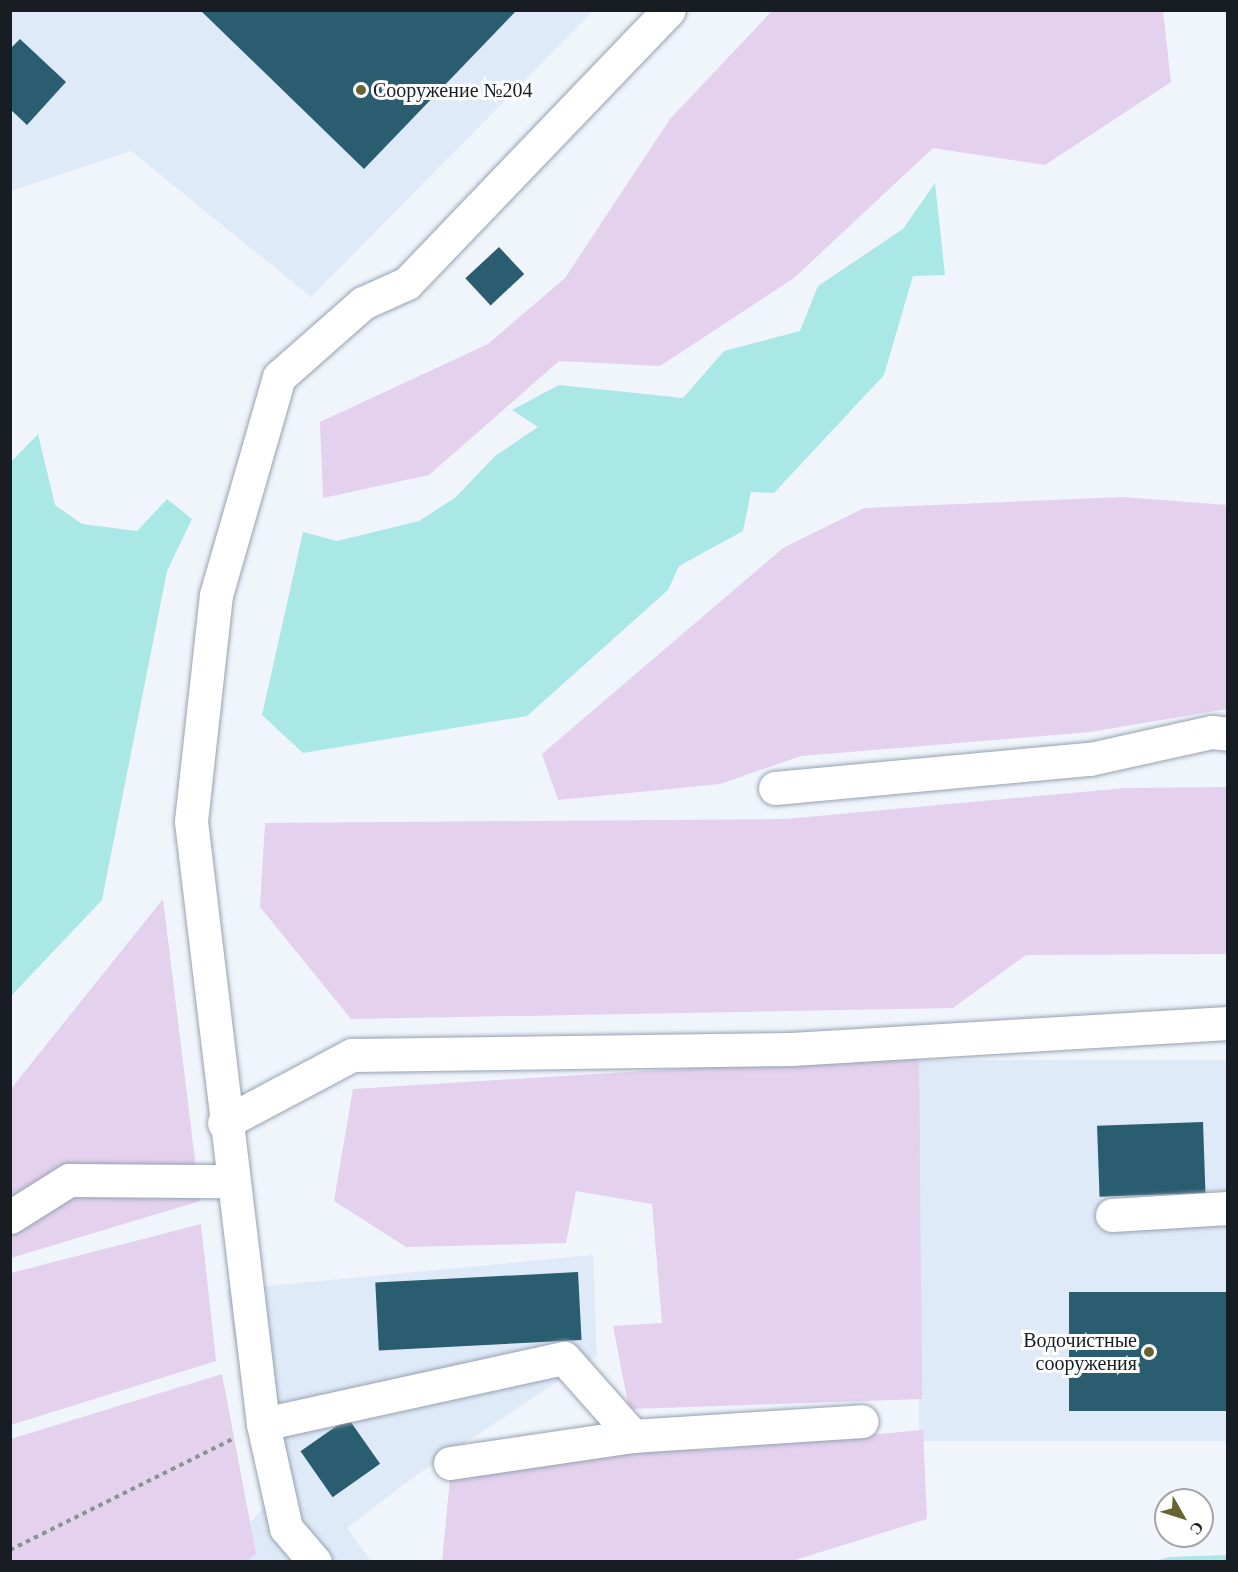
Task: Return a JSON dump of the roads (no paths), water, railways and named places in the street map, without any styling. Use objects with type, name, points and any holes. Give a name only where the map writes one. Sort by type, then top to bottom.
[{"type":"lane","points":[[315,1562],[286,1527],[263,1424],[224,1122],[191,821],[216,595],[279,377],[363,303],[407,283],[669,10]]},
{"type":"lane","points":[[775,788],[1090,759],[1212,732],[1227,734]]},
{"type":"lane","points":[[224,1122],[352,1055],[791,1049],[1227,1023]]},
{"type":"lane","points":[[10,1217],[69,1180],[232,1181]]},
{"type":"lane","points":[[1112,1215],[1227,1208]]},
{"type":"lane","points":[[263,1424],[564,1358],[633,1436]]},
{"type":"lane","points":[[450,1463],[633,1436],[862,1421]]},
{"type":"water","points":[[935,183],[945,275],[913,276],[884,375],[774,493],[751,492],[743,531],[679,566],[668,590],[527,716],[303,753],[262,715],[303,532],[337,541],[419,521],[456,497],[495,456],[538,427],[512,410],[559,385],[683,398],[724,351],[800,331],[818,286],[903,229]]},
{"type":"water","points":[[38,434],[55,505],[82,524],[137,531],[167,499],[192,519],[167,571],[102,900],[11,996],[11,462]]},
{"type":"water","points":[[1227,1555],[1227,1561],[1156,1561],[1169,1557]]},
{"type":"place","name":"Сооружение №204","points":[[361,90]]},
{"type":"place","name":"Водочистные сооружения","points":[[1149,1352]]}]
